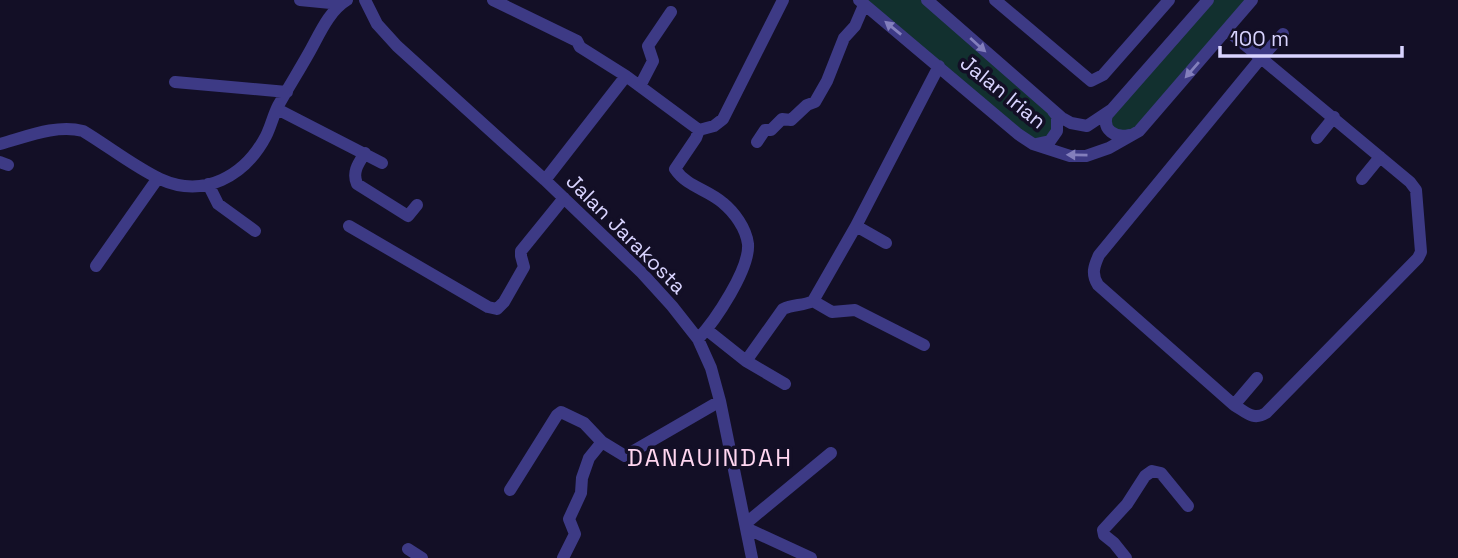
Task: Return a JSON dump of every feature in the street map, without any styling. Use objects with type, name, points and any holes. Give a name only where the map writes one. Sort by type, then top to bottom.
[{"type":"street","points":[[300,0],[344,2]]},
{"type":"street","name":"Jalan Jarakosta","points":[[365,0],[377,24],[397,46],[545,180],[702,334],[720,401],[752,558]]},
{"type":"street","points":[[493,0],[577,41],[580,47],[626,76],[699,130]]},
{"type":"street","points":[[699,130],[714,126],[723,119],[783,0]]},
{"type":"street","name":"Jalan Irian","points":[[927,0],[1070,123],[1087,125],[1111,110]]},
{"type":"street","points":[[995,0],[1091,81],[1103,75],[1169,0]]},
{"type":"street","points":[[1139,131],[1120,137],[1110,132],[1105,119],[1208,0]]},
{"type":"street","name":"Jalan Irian","points":[[861,2],[1018,134],[1034,144],[1070,156],[1086,156],[1109,148],[1139,131],[1252,0]]},
{"type":"street","points":[[0,144],[57,129],[75,129],[83,131],[158,178],[178,185],[208,184],[228,178],[245,166],[266,135],[277,109],[331,14],[344,2]]},
{"type":"street","points":[[757,142],[765,130],[771,130],[782,119],[791,120],[802,108],[815,102],[831,72],[844,38],[855,26],[861,2]]},
{"type":"street","points":[[640,86],[653,61],[648,46],[671,12]]},
{"type":"street","points":[[1227,30],[1261,58],[1334,117],[1416,190],[1422,243],[1418,258],[1266,413],[1253,417],[1234,405],[1098,285],[1093,277],[1094,265],[1099,255],[1261,58],[1283,34]]},
{"type":"street","points":[[746,361],[783,309],[813,301],[856,226],[939,66]]},
{"type":"street","points":[[545,180],[626,76]]},
{"type":"street","points":[[175,82],[287,92]]},
{"type":"street","points":[[277,109],[382,163]]},
{"type":"street","points":[[1034,144],[1050,141],[1057,131],[1057,116],[1053,111]]},
{"type":"street","points":[[1317,138],[1334,117]]},
{"type":"street","points":[[699,130],[675,169],[684,181],[709,193],[734,213],[748,244],[747,258],[738,278],[702,334],[785,384]]},
{"type":"street","points":[[365,153],[355,170],[357,184],[408,216],[417,205]]},
{"type":"street","points":[[1362,179],[1380,157]]},
{"type":"street","points":[[96,266],[158,178]]},
{"type":"street","points":[[208,184],[218,204],[255,231]]},
{"type":"street","points":[[349,226],[488,307],[498,309],[505,302],[524,267],[520,256],[523,249],[564,198]]},
{"type":"street","points":[[856,226],[886,243]]},
{"type":"street","points":[[813,301],[832,312],[855,310],[923,345]]},
{"type":"street","points":[[1234,405],[1257,378]]},
{"type":"street","points":[[510,490],[561,412],[584,423],[602,442],[625,456],[720,401]]},
{"type":"street","points":[[563,558],[575,534],[569,519],[581,493],[582,478],[589,458],[602,442]]},
{"type":"street","points":[[811,558],[746,526],[831,453]]},
{"type":"street","points":[[1126,558],[1103,531],[1127,504],[1141,479],[1148,473],[1161,473],[1188,506]]},
{"type":"street","points":[[408,548],[422,558]]},
{"type":"green space","points":[[859,0],[927,0],[1053,111],[1057,131],[1033,144]]},
{"type":"green space","points":[[1208,0],[1252,0],[1139,131],[1117,136],[1107,115]]},
{"type":"district","name":"DANAUINDAH","points":[[710,458]]}]
